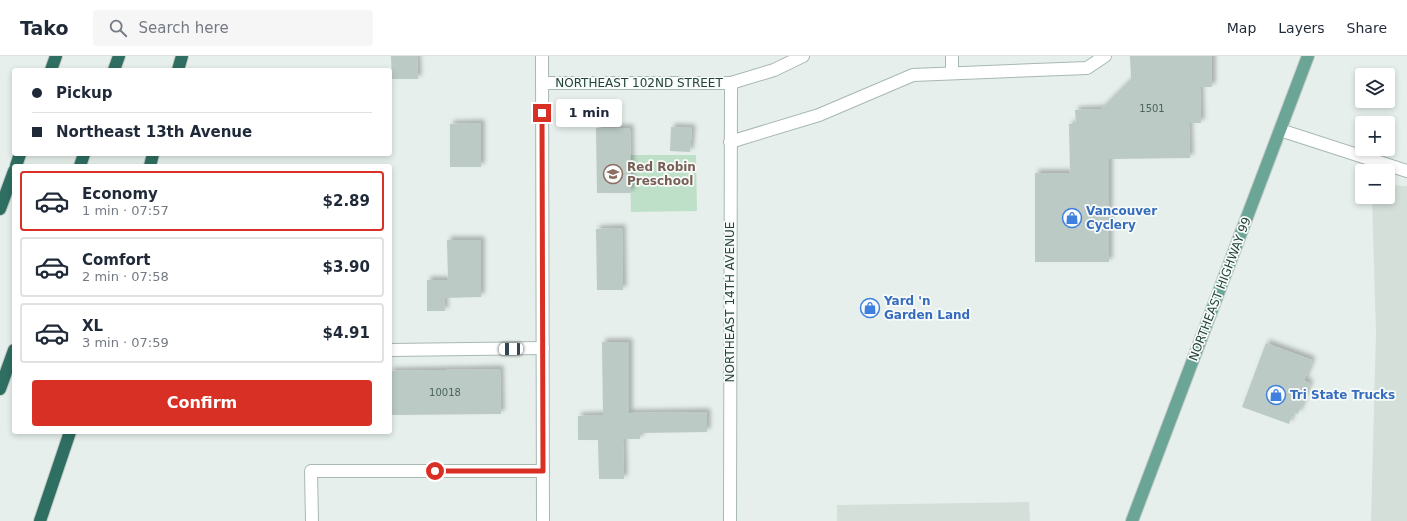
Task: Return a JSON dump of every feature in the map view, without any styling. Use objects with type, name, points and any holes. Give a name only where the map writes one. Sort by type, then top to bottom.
[{"type":"highway","points":[[51,68],[56,56]]},
{"type":"highway","points":[[115,68],[119,56]]},
{"type":"highway","points":[[179,68],[182,56]]},
{"type":"highway","points":[[0,209],[12,176]]},
{"type":"highway","points":[[0,389],[12,356]]},
{"type":"highway","points":[[40,521],[69,434]]},
{"type":"main road","name":"NORTHEAST HIGHWAY 99","points":[[1132,521],[1280,130],[1304,57]]},
{"type":"street","points":[[542,56],[543,521]]},
{"type":"street","name":"NORTHEAST 102ND STREET","points":[[542,83],[730,83],[774,70],[803,56]]},
{"type":"street","points":[[952,56],[952,73]]},
{"type":"street","points":[[730,142],[819,115],[913,75],[1087,68],[1105,56]]},
{"type":"street","name":"NORTHEAST 14TH AVENUE","points":[[730,83],[730,521]]},
{"type":"street","points":[[1280,130],[1407,171]]},
{"type":"street","points":[[392,350],[543,348]]},
{"type":"street","points":[[312,521],[311,471],[543,471]]},
{"type":"shaded area","points":[[1395,185],[1407,186],[1407,521],[1371,521],[1376,333],[1372,204],[1395,204]]},
{"type":"shaded area","points":[[1029,502],[1030,521],[837,521],[837,505]]},
{"type":"green space","points":[[630,155],[696,155],[697,211],[631,212]]},
{"type":"building","points":[[391,56],[417,56],[418,79],[392,79]]},
{"type":"building","points":[[1130,56],[1212,56],[1212,87],[1200,87],[1201,123],[1189,123],[1190,158],[1109,159],[1109,262],[1035,262],[1035,173],[1070,173],[1069,124],[1076,124],[1075,110],[1101,109],[1131,79]]},
{"type":"building","points":[[481,123],[481,167],[450,167],[450,124]]},
{"type":"building","points":[[671,127],[692,128],[690,152],[670,151]]},
{"type":"building","name":"Red Robin Preschool","points":[[596,128],[630,128],[631,193],[597,193]]},
{"type":"building","points":[[622,228],[623,290],[597,290],[596,229]]},
{"type":"building","points":[[447,240],[481,240],[481,297],[444,298],[445,311],[427,311],[427,280],[448,280]]},
{"type":"building","points":[[602,342],[629,342],[629,413],[707,412],[707,432],[640,433],[640,439],[623,439],[624,479],[599,479],[598,440],[578,440],[578,416],[603,415]]},
{"type":"building","name":"Tri State Trucks","points":[[1266,343],[1312,360],[1304,381],[1310,383],[1298,414],[1293,412],[1289,424],[1242,407]]},
{"type":"building","points":[[500,369],[501,414],[392,415],[392,371]]},
{"type":"place","name":"Red Robin Preschool","points":[[613,174]]},
{"type":"place","name":"Vancouver Cyclery","points":[[1072,218]]},
{"type":"place","name":"Yard 'n Garden Land","points":[[870,308]]},
{"type":"place","name":"Tri State Trucks","points":[[1276,395]]},
{"type":"route","points":[[435,471],[543,471],[542,113]]}]
